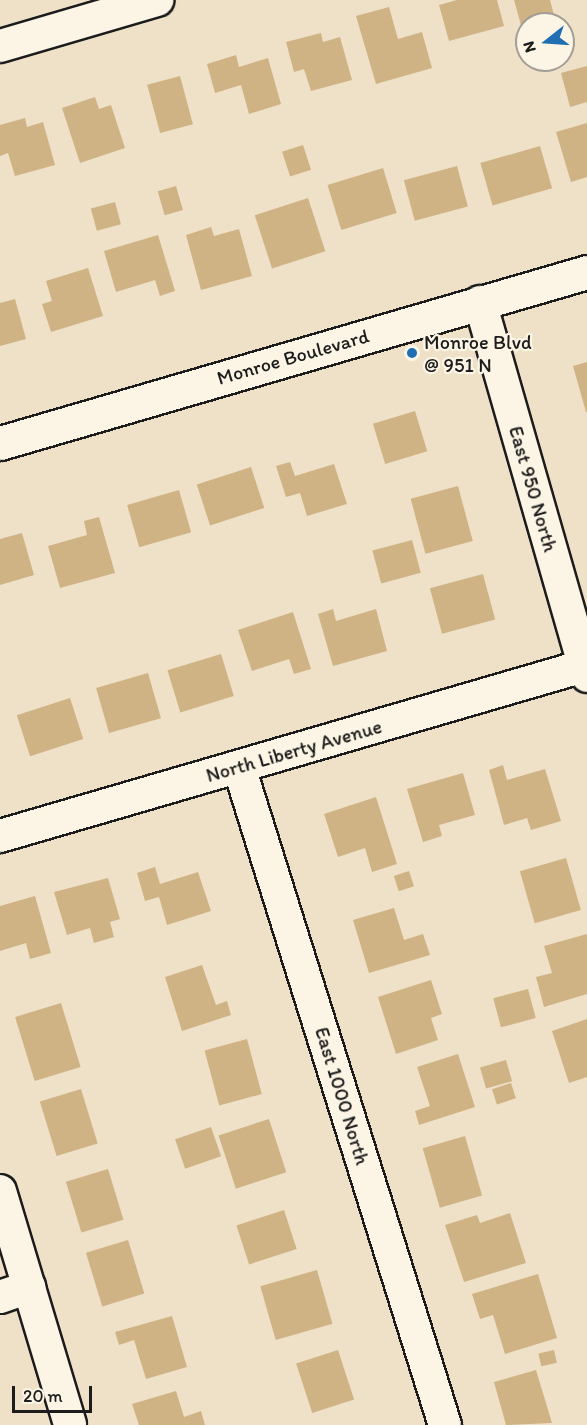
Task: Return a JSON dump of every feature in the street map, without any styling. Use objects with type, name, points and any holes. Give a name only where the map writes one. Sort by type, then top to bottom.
[{"type":"street","points":[[0,46],[158,0]]},
{"type":"street","name":"Monroe Boulevard","points":[[0,443],[587,272]]},
{"type":"street","name":"East 950 North","points":[[480,302],[586,669]]},
{"type":"street","name":"North Liberty Avenue","points":[[0,836],[586,669]]},
{"type":"street","name":"East 1000 North","points":[[239,767],[445,1425]]},
{"type":"street","points":[[0,1191],[70,1425]]},
{"type":"street","points":[[0,1296],[29,1287]]},
{"type":"building","points":[[457,0],[497,0],[504,26],[449,41],[439,5]]},
{"type":"building","points":[[514,0],[550,0],[553,12],[517,12]]},
{"type":"building","points":[[389,7],[398,39],[422,32],[432,68],[376,84],[356,16]]},
{"type":"building","points":[[321,33],[323,42],[340,37],[352,80],[311,91],[304,69],[294,72],[286,42]]},
{"type":"building","points":[[236,55],[239,67],[268,58],[281,104],[249,114],[241,85],[215,93],[207,64]]},
{"type":"building","points":[[587,66],[587,102],[570,107],[561,73],[575,72],[575,69]]},
{"type":"building","points":[[180,76],[193,124],[160,133],[147,85]]},
{"type":"building","points":[[95,97],[99,109],[111,105],[125,148],[80,163],[62,108]]},
{"type":"building","points":[[25,118],[27,127],[43,122],[55,165],[15,176],[8,153],[0,156],[0,125]]},
{"type":"building","points":[[587,123],[587,177],[571,182],[556,132]]},
{"type":"building","points":[[303,145],[311,170],[290,177],[282,152]]},
{"type":"building","points":[[540,146],[552,188],[493,205],[480,163]]},
{"type":"building","points":[[457,166],[468,207],[415,221],[404,180]]},
{"type":"building","points":[[383,168],[397,213],[341,230],[328,185]]},
{"type":"building","points":[[176,186],[183,210],[165,215],[158,191]]},
{"type":"building","points":[[308,198],[325,251],[272,269],[255,215]]},
{"type":"building","points":[[115,202],[121,224],[97,231],[91,208]]},
{"type":"building","points":[[211,227],[214,236],[239,229],[252,276],[201,290],[186,235]]},
{"type":"building","points":[[158,235],[175,291],[160,296],[155,280],[116,292],[104,251]]},
{"type":"building","points":[[88,268],[103,316],[51,332],[42,304],[52,301],[46,281]]},
{"type":"building","points":[[15,299],[26,339],[0,346],[0,303]]},
{"type":"building","points":[[587,362],[587,412],[586,412],[573,366]]},
{"type":"building","points":[[415,411],[427,451],[385,464],[373,424]]},
{"type":"building","points":[[290,462],[295,476],[334,464],[347,504],[307,516],[300,493],[286,497],[276,466]]},
{"type":"building","points":[[251,467],[264,508],[210,526],[197,485]]},
{"type":"building","points":[[458,486],[473,541],[425,554],[411,499]]},
{"type":"building","points":[[179,490],[191,532],[139,547],[127,505]]},
{"type":"building","points":[[99,517],[115,573],[60,588],[48,546],[87,535],[84,521]]},
{"type":"building","points":[[22,533],[34,575],[0,585],[0,539]]},
{"type":"building","points":[[412,540],[421,573],[381,583],[372,551]]},
{"type":"building","points":[[483,574],[495,619],[442,634],[430,588]]},
{"type":"building","points":[[333,609],[336,621],[376,609],[387,651],[333,666],[318,614]]},
{"type":"building","points":[[293,612],[311,669],[294,674],[289,659],[252,671],[238,630]]},
{"type":"building","points":[[221,654],[234,696],[180,712],[167,670]]},
{"type":"building","points":[[148,673],[161,718],[109,733],[96,688]]},
{"type":"building","points":[[70,698],[83,739],[30,756],[17,715]]},
{"type":"building","points":[[503,765],[507,780],[545,769],[561,821],[531,830],[527,818],[504,825],[489,770]]},
{"type":"building","points":[[463,773],[475,815],[439,825],[442,836],[423,842],[407,789]]},
{"type":"building","points":[[376,797],[397,864],[372,872],[365,848],[338,857],[324,814]]},
{"type":"building","points":[[566,858],[581,910],[535,923],[520,871]]},
{"type":"building","points":[[155,867],[160,884],[198,872],[211,911],[167,925],[159,897],[145,901],[137,873]]},
{"type":"building","points":[[409,871],[414,886],[399,891],[394,876]]},
{"type":"building","points":[[108,878],[120,919],[110,922],[114,937],[94,943],[90,928],[67,935],[54,892]]},
{"type":"building","points":[[35,896],[51,953],[30,959],[26,943],[0,951],[0,906]]},
{"type":"building","points":[[394,908],[404,940],[423,934],[430,955],[369,973],[353,920]]},
{"type":"building","points":[[587,934],[587,994],[544,1007],[536,977],[552,973],[544,946]]},
{"type":"building","points":[[202,965],[216,1005],[227,1001],[231,1015],[182,1031],[165,977]]},
{"type":"building","points":[[431,980],[442,1014],[431,1018],[438,1040],[396,1054],[378,997]]},
{"type":"building","points":[[528,989],[536,1018],[501,1027],[493,998]]},
{"type":"building","points":[[61,1003],[81,1067],[35,1081],[15,1017]]},
{"type":"building","points":[[587,1019],[587,1077],[569,1083],[552,1031]]},
{"type":"building","points":[[247,1039],[262,1094],[219,1105],[204,1050]]},
{"type":"building","points":[[458,1054],[475,1107],[419,1125],[415,1111],[430,1106],[417,1067]]},
{"type":"building","points":[[506,1060],[512,1081],[486,1089],[480,1067]]},
{"type":"building","points":[[511,1083],[516,1098],[497,1104],[492,1089]]},
{"type":"building","points":[[81,1089],[98,1144],[57,1156],[40,1102]]},
{"type":"building","points":[[269,1119],[286,1172],[236,1189],[219,1135]]},
{"type":"building","points":[[211,1127],[221,1156],[185,1169],[175,1139]]},
{"type":"building","points":[[465,1136],[482,1196],[440,1208],[423,1148]]},
{"type":"building","points":[[108,1169],[123,1220],[81,1233],[66,1182]]},
{"type":"building","points":[[284,1210],[297,1249],[249,1264],[236,1225]]},
{"type":"building","points":[[510,1213],[526,1263],[464,1282],[445,1225],[477,1215],[480,1223]]},
{"type":"building","points":[[128,1240],[144,1294],[102,1306],[86,1253]]},
{"type":"building","points":[[317,1270],[332,1324],[276,1340],[260,1286]]},
{"type":"building","points":[[538,1274],[557,1338],[505,1354],[493,1315],[480,1319],[472,1294]]},
{"type":"building","points":[[172,1316],[187,1367],[146,1379],[134,1340],[119,1345],[115,1332]]},
{"type":"building","points":[[338,1350],[354,1399],[312,1413],[296,1364]]},
{"type":"building","points":[[554,1350],[557,1363],[541,1366],[538,1354]]},
{"type":"building","points":[[536,1370],[552,1423],[506,1425],[494,1382]]},
{"type":"building","points":[[176,1391],[184,1417],[201,1411],[205,1425],[139,1425],[132,1404]]},
{"type":"place","name":"Monroe Blvd @ 951 N","points":[[412,353]]}]
